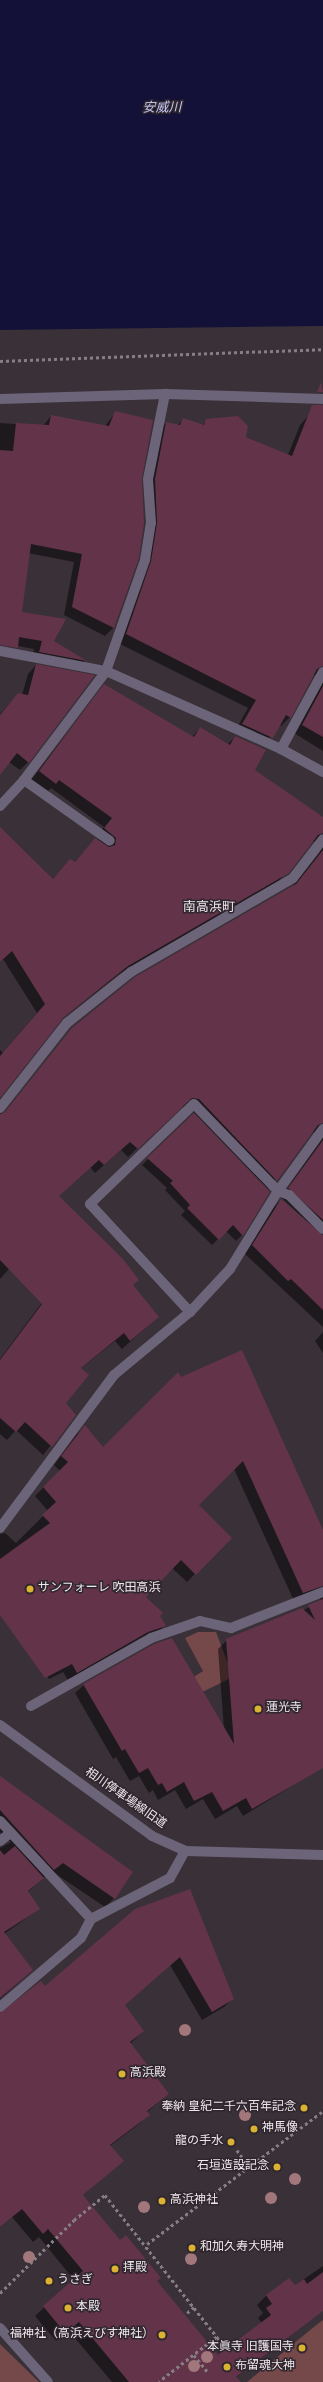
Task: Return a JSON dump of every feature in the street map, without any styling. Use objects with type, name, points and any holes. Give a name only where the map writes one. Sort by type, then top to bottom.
[{"type":"street","points":[[0,806],[24,780],[106,671],[145,560],[151,523],[148,479],[165,394]]},
{"type":"street","points":[[0,399],[165,394],[323,399]]},
{"type":"street","points":[[0,651],[106,671],[281,749],[323,772]]},
{"type":"street","points":[[281,749],[323,672]]},
{"type":"street","points":[[24,780],[110,841]]},
{"type":"street","points":[[0,1108],[67,1023],[131,972],[294,878],[323,839]]},
{"type":"street","points":[[190,1312],[90,1204],[194,1104],[278,1191],[289,1195],[323,1229]]},
{"type":"street","points":[[0,1528],[114,1375],[190,1312],[230,1270],[278,1191],[323,1129]]},
{"type":"street","points":[[31,1706],[151,1638],[200,1621],[232,1628],[323,1592]]},
{"type":"street","name":"相川停車場線旧道","points":[[0,1725],[152,1836],[185,1851],[323,1854]]},
{"type":"street","points":[[0,1822],[9,1834],[91,1919]]},
{"type":"street","points":[[0,1841],[9,1834]]},
{"type":"street","points":[[0,2007],[81,1938],[91,1919],[170,1878],[185,1851]]},
{"type":"street","points":[[0,2328],[48,2382]]},
{"type":"path","points":[[0,361],[323,349]]},
{"type":"path","points":[[147,2244],[323,2111]]},
{"type":"path","points":[[237,2150],[249,2167]]},
{"type":"path","points":[[0,2294],[74,2220],[105,2195],[147,2244],[223,2345]]},
{"type":"path","points":[[187,2313],[194,2307]]},
{"type":"path","points":[[160,2382],[217,2336]]},
{"type":"path","points":[[194,2355],[207,2371]]},
{"type":"shaded area","points":[[198,1632],[216,1632],[233,1677],[192,1697],[186,1682],[203,1671],[185,1638]]},
{"type":"shaded area","name":"本眞寺 旧護国寺","points":[[323,2320],[323,2382],[247,2382],[315,2326]]},
{"type":"shaded area","points":[[0,2344],[39,2382],[0,2382]]},
{"type":"water","name":"安威川","points":[[0,0],[323,0],[323,326],[0,330]]},
{"type":"building","points":[[321,382],[323,392],[317,392]]},
{"type":"building","points":[[312,405],[323,405],[323,666],[317,669],[291,718],[286,715],[273,738],[242,724],[256,700],[126,634],[151,561],[157,523],[155,479],[166,422],[180,425],[183,418],[204,425],[206,419],[238,416],[248,426],[246,437],[292,456]]},
{"type":"building","points":[[115,411],[153,420],[142,478],[144,523],[139,558],[114,628],[72,607],[82,554],[31,544],[22,612],[66,619],[54,641],[87,661],[39,652],[42,641],[19,637],[18,648],[0,645],[0,450],[13,451],[16,423],[49,425],[51,415],[109,426]]},
{"type":"building","points":[[36,664],[95,675],[29,763],[17,753],[0,775],[0,715],[18,693],[28,695]]},
{"type":"building","points":[[104,684],[194,737],[200,727],[230,745],[235,736],[266,750],[255,770],[323,817],[323,833],[318,835],[289,873],[128,966],[63,1018],[0,1098],[0,1056],[45,1004],[12,951],[0,962],[0,827],[53,879],[70,859],[75,862],[95,838],[109,847],[115,845],[116,838],[104,828],[112,818],[59,780],[56,784],[39,771]]},
{"type":"building","points":[[323,686],[323,737],[302,725]]},
{"type":"building","points":[[323,850],[323,1123],[318,1125],[277,1181],[199,1099],[192,1098],[138,1149],[130,1142],[104,1165],[99,1160],[59,1196],[123,1259],[139,1280],[133,1285],[159,1317],[130,1341],[124,1333],[81,1368],[89,1375],[66,1403],[76,1415],[52,1447],[25,1422],[16,1432],[0,1418],[0,1360],[42,1304],[0,1260],[0,1114],[5,1112],[72,1028],[135,977],[296,884]]},
{"type":"building","points":[[194,1113],[270,1192],[243,1236],[233,1225],[219,1240],[187,1208],[190,1205],[170,1183],[173,1181],[147,1158]]},
{"type":"building","points":[[323,1140],[323,1220],[288,1188]]},
{"type":"building","points":[[281,1199],[323,1235],[323,1310],[291,1279],[288,1281],[252,1245]]},
{"type":"building","points":[[242,1350],[323,1530],[323,1586],[303,1593],[243,1461],[199,1505],[232,1538],[196,1575],[181,1560],[146,1597],[163,1613],[160,1616],[166,1626],[148,1632],[77,1673],[72,1664],[45,1678],[0,1615],[0,1559],[50,1523],[42,1515],[56,1502],[43,1487],[68,1462],[61,1456],[85,1425],[103,1447],[178,1372],[181,1377]]},
{"type":"building","points":[[323,1599],[323,1768],[252,1809],[246,1798],[223,1811],[212,1792],[194,1801],[184,1782],[167,1792],[162,1783],[158,1785],[148,1768],[139,1773],[125,1749],[122,1751],[83,1684],[154,1644],[172,1638],[234,1744],[226,1639],[302,1608],[315,1620],[308,1605]]},
{"type":"building","points":[[0,1776],[133,1872],[115,1899],[63,1863],[54,1870],[0,1810]]},
{"type":"building","points":[[15,1846],[44,1878],[28,1891],[40,1909],[4,1932],[33,1970],[0,1998],[0,1850],[4,1855]]},
{"type":"building","points":[[190,1889],[234,1999],[212,2012],[180,1957],[125,2005],[144,2031],[130,2042],[169,2094],[147,2111],[150,2115],[110,2145],[124,2161],[83,2195],[120,2240],[126,2235],[161,2278],[157,2281],[218,2355],[271,2315],[266,2308],[272,2304],[266,2295],[289,2278],[295,2285],[304,2279],[307,2284],[323,2272],[323,2311],[236,2377],[241,2382],[129,2382],[79,2322],[65,2333],[43,2306],[83,2271],[48,2229],[43,2234],[22,2209],[0,2227],[0,2013],[41,1981],[45,1986],[135,1909]]},
{"type":"place","name":"サンフォーレ 吹田高浜","points":[[30,1589]]},
{"type":"place","name":"蓮光寺","points":[[258,1709]]},
{"type":"place","name":"高浜殿","points":[[122,2074]]},
{"type":"place","name":"奉納 皇紀二千六百年記念","points":[[304,2108]]},
{"type":"place","name":"神馬像","points":[[254,2129]]},
{"type":"place","name":"龍の手水","points":[[231,2142]]},
{"type":"place","name":"石垣造設記念","points":[[277,2167]]},
{"type":"place","name":"高浜神社","points":[[162,2201]]},
{"type":"place","name":"和加久寿大明神","points":[[192,2248]]},
{"type":"place","name":"拝殿","points":[[115,2269]]},
{"type":"place","name":"うさぎ","points":[[49,2281]]},
{"type":"place","name":"本殿","points":[[68,2308]]},
{"type":"place","name":"福神社（高浜えびす神社）","points":[[162,2335]]},
{"type":"place","name":"本眞寺 旧護国寺","points":[[302,2348]]},
{"type":"place","name":"布留魂大神","points":[[227,2367]]},
{"type":"district","name":"南高浜町","points":[[209,908]]}]
